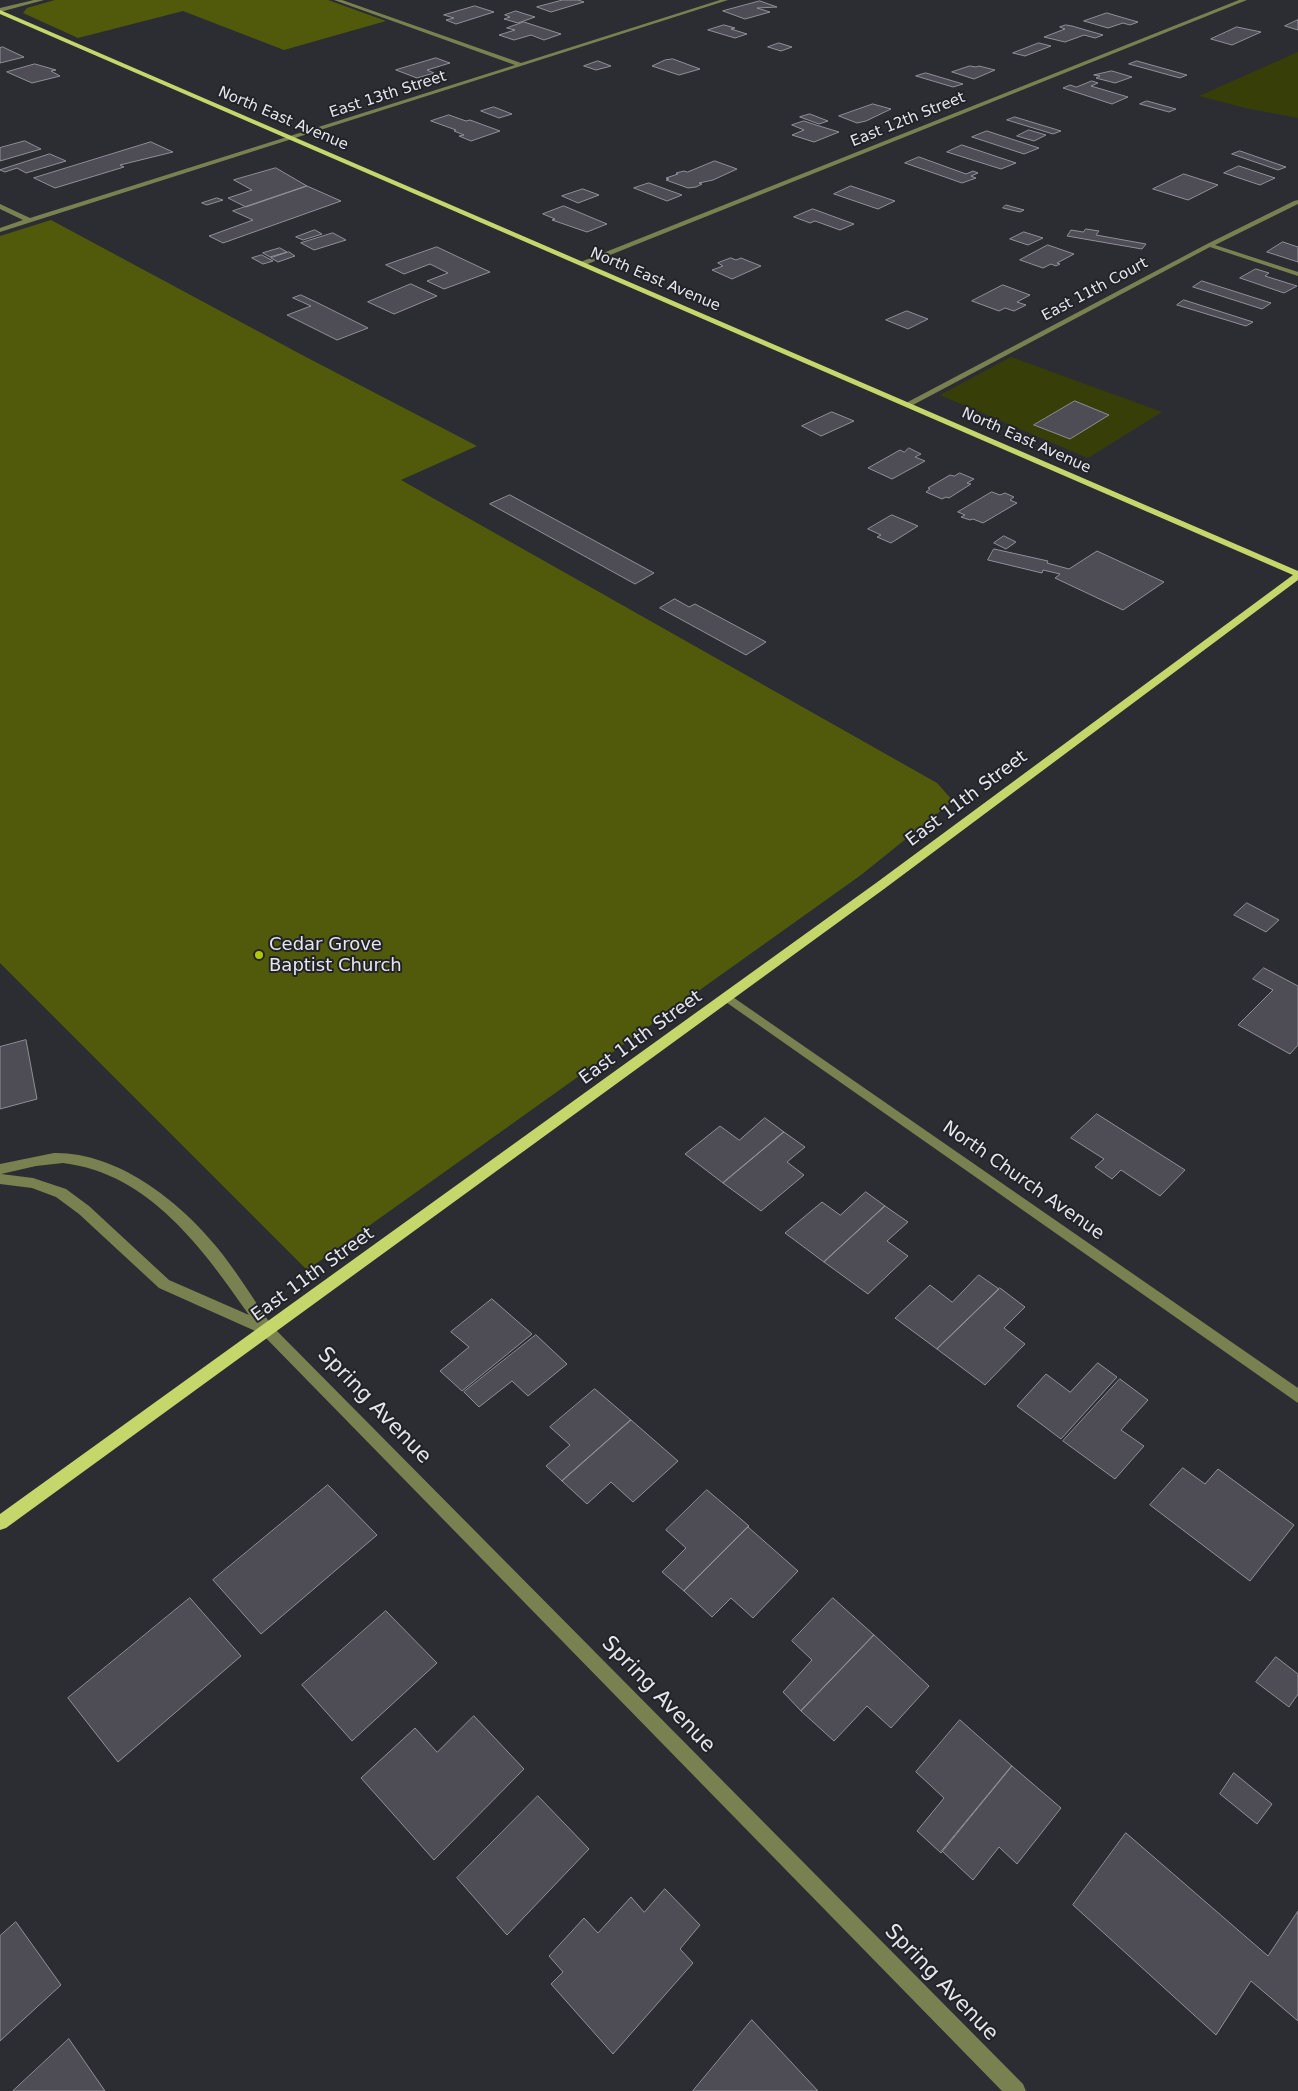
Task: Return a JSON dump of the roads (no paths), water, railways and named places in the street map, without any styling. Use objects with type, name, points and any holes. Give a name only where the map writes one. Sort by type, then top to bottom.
[{"type":"main road","name":"North East Avenue","points":[[0,11],[1298,575]]},
{"type":"main road","name":"East 11th Street","points":[[0,1523],[727,997],[1298,575]]},
{"type":"street","points":[[0,11],[41,0]]},
{"type":"street","points":[[337,0],[522,65]]},
{"type":"street","name":"East 13th Street","points":[[0,230],[725,0]]},
{"type":"street","name":"East 12th Street","points":[[582,263],[1244,0]]},
{"type":"street","name":"East 11th Court","points":[[908,404],[1209,245],[1296,202]]},
{"type":"street","points":[[0,206],[30,220]]},
{"type":"street","points":[[1209,245],[1298,274]]},
{"type":"street","name":"North Church Avenue","points":[[727,997],[1298,1396]]},
{"type":"street","points":[[0,1169],[31,1161],[70,1159],[102,1168],[132,1183],[166,1205],[209,1248],[267,1330]]},
{"type":"street","points":[[0,1179],[33,1183],[61,1193],[84,1210],[164,1284],[267,1330]]},
{"type":"street","name":"Spring Avenue","points":[[267,1330],[1016,2091]]},
{"type":"place","name":"Cedar Grove Baptist Church","points":[[259,955]]}]
